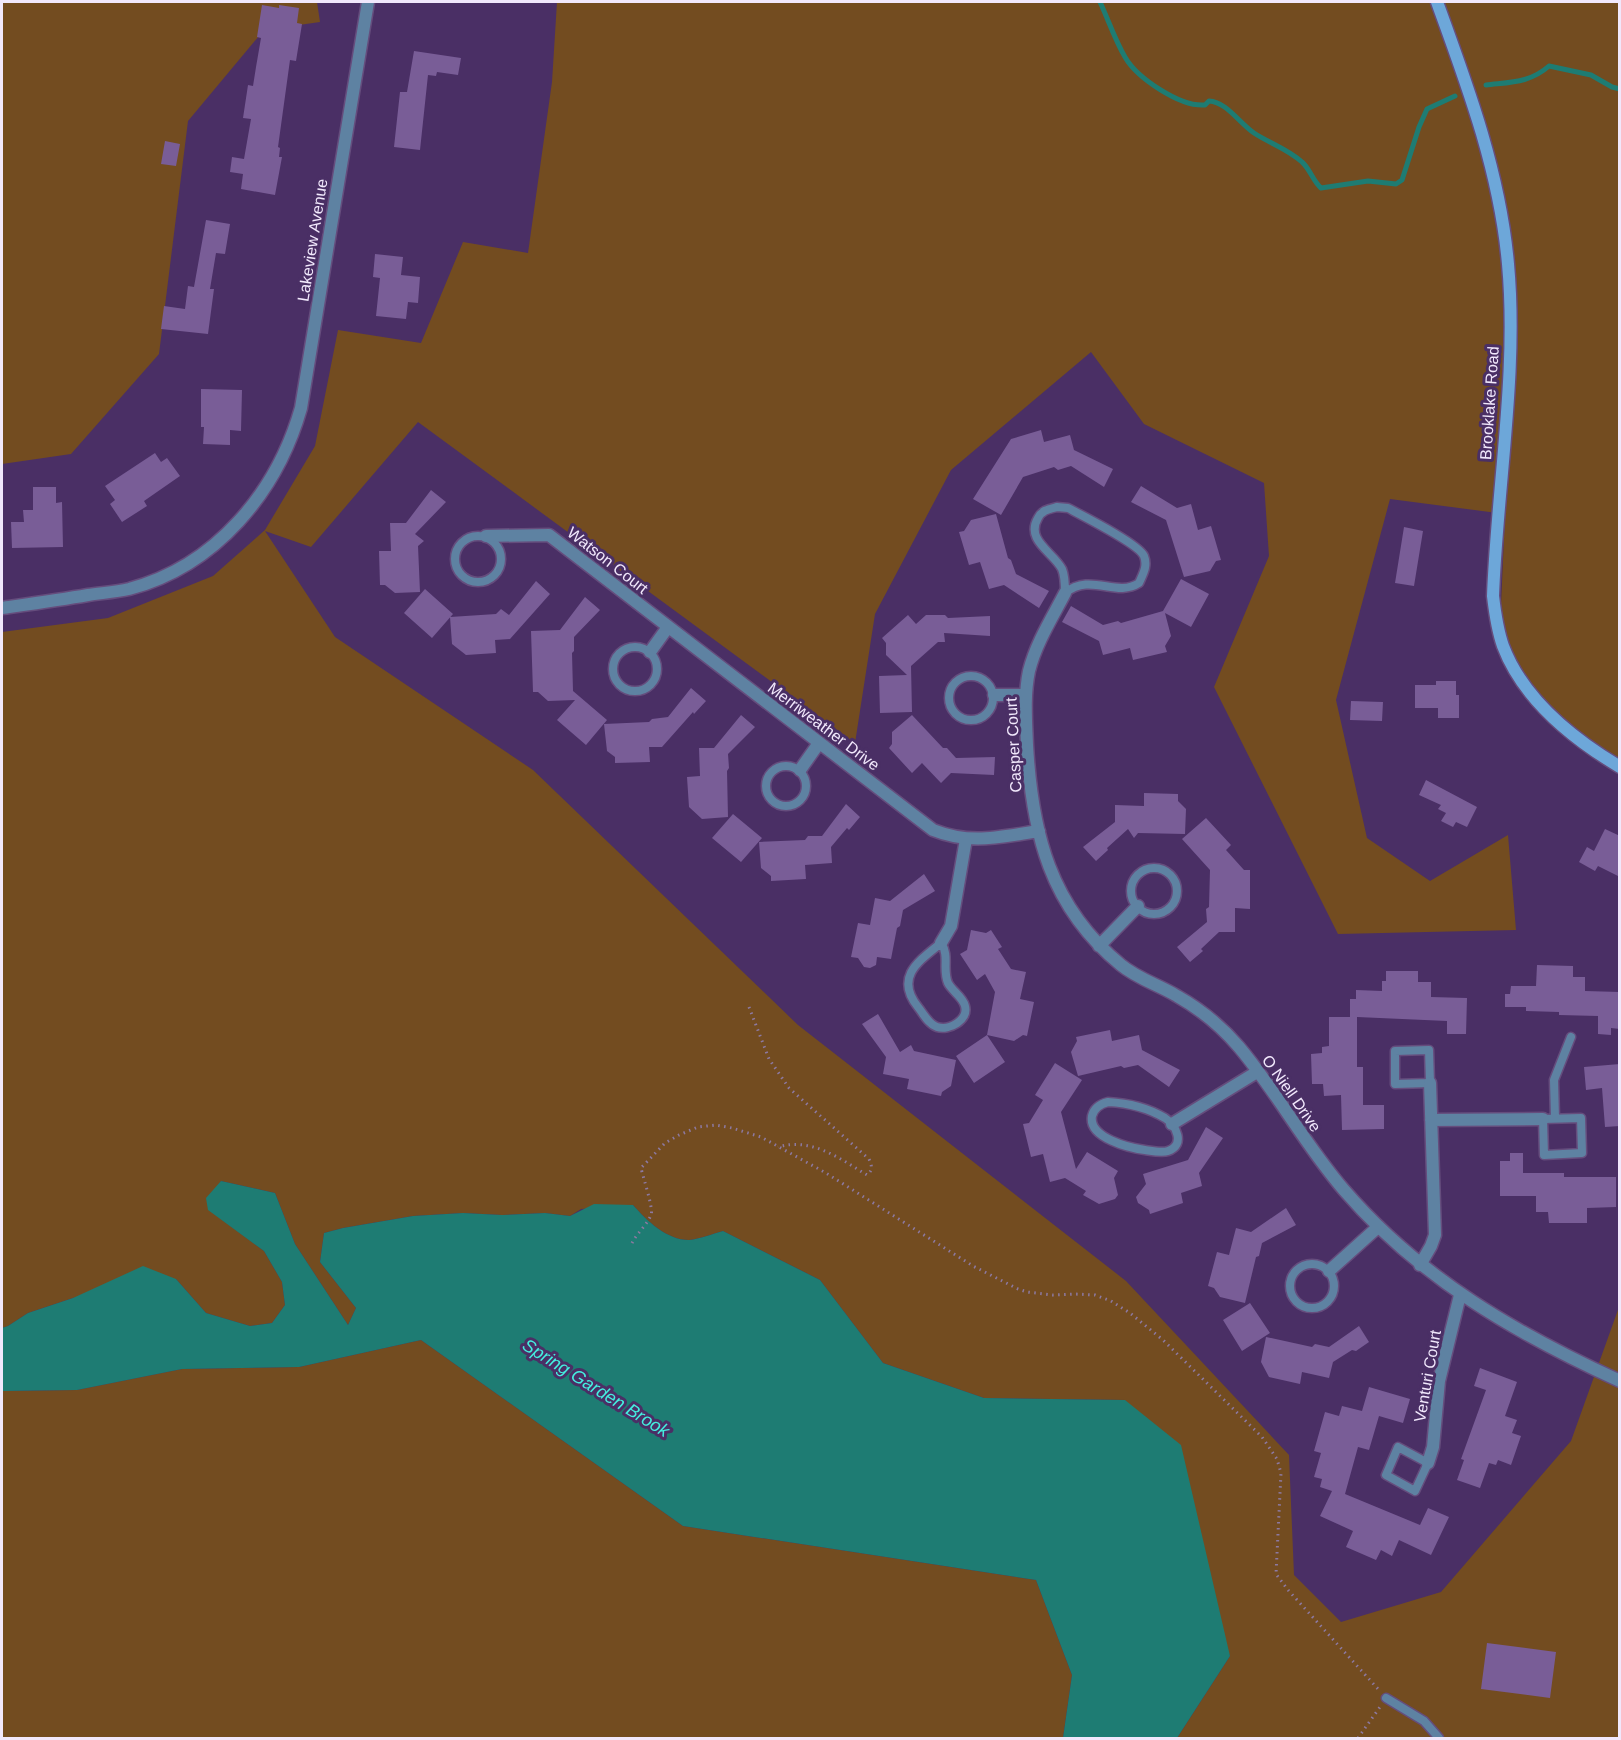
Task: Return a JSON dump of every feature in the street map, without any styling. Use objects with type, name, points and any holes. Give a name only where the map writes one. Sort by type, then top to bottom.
[{"type":"street","name":"Lakeview Avenue","points":[[2,608],[128,589],[160,577],[212,548],[237,525],[271,479],[286,450],[301,408],[368,2]]},
{"type":"street","name":"Brooklake Road","points":[[1437,2],[1464,75],[1485,144],[1498,198],[1509,267],[1511,312],[1509,380],[1494,557],[1493,596],[1496,622],[1504,647],[1517,674],[1538,700],[1569,732],[1590,749],[1620,767]]},
{"type":"street","name":"Watson Court","points":[[486,536],[549,535],[668,627]]},
{"type":"street","name":"Casper Court","points":[[1038,831],[1029,778],[1026,695],[1029,671],[1037,646],[1065,593]]},
{"type":"street","points":[[650,651],[668,627]]},
{"type":"street","name":"Merriweather Drive","points":[[668,627],[933,830],[966,839]]},
{"type":"street","points":[[994,695],[1026,695]]},
{"type":"street","points":[[800,770],[819,743]]},
{"type":"street","points":[[940,943],[951,926],[966,839],[995,838],[1038,831]]},
{"type":"street","name":"O Niell Drive","points":[[1038,831],[1060,894],[1073,916],[1123,967],[1176,995],[1222,1028],[1257,1072],[1309,1146],[1344,1190],[1378,1227],[1420,1265],[1461,1295],[1529,1337],[1620,1381]]},
{"type":"street","points":[[1100,946],[1137,906]]},
{"type":"street","points":[[1172,1124],[1257,1072]]},
{"type":"street","points":[[1420,1265],[1435,1235],[1430,1083]]},
{"type":"street","points":[[1431,1120],[1549,1119]]},
{"type":"street","points":[[1329,1271],[1378,1227]]},
{"type":"street","name":"Venturi Court","points":[[1428,1463],[1433,1447],[1440,1381],[1461,1295]]},
{"type":"lane","points":[[1068,508],[1140,549],[1144,555],[1145,570],[1138,583],[1132,587],[1085,583],[1074,586],[1065,593],[1062,570],[1036,538],[1034,531],[1035,523],[1046,509],[1068,508]]},
{"type":"lane","name":"Watson Court","points":[[473,536],[486,536],[498,546],[502,557],[499,571],[494,577],[484,582],[466,580],[460,575],[455,565],[455,554],[460,544],[466,539],[473,536]]},
{"type":"lane","points":[[634,646],[650,651],[657,662],[655,680],[647,688],[636,692],[620,686],[613,676],[612,668],[620,651],[634,646]]},
{"type":"lane","points":[[970,675],[981,677],[987,682],[994,695],[991,709],[976,720],[962,718],[955,714],[948,697],[954,683],[970,675]]},
{"type":"lane","points":[[784,765],[800,770],[807,785],[804,796],[799,802],[789,806],[774,802],[766,789],[769,775],[774,769],[784,765]]},
{"type":"lane","points":[[1157,868],[1168,873],[1175,881],[1177,896],[1174,903],[1166,910],[1152,914],[1137,906],[1132,894],[1132,886],[1140,874],[1157,868]]},
{"type":"lane","points":[[940,943],[946,954],[946,974],[949,984],[965,1006],[962,1020],[945,1028],[931,1024],[909,996],[908,989],[912,971],[918,962],[940,943]]},
{"type":"lane","points":[[1549,1119],[1581,1118],[1582,1153],[1544,1155],[1554,1080],[1570,1037]]},
{"type":"lane","points":[[1429,1050],[1430,1083],[1395,1084],[1395,1051],[1429,1050]]},
{"type":"lane","points":[[1121,1103],[1146,1109],[1167,1119],[1172,1124],[1178,1134],[1173,1148],[1167,1151],[1146,1150],[1103,1137],[1096,1132],[1092,1116],[1101,1104],[1121,1103]]},
{"type":"lane","points":[[1311,1263],[1322,1265],[1329,1271],[1334,1279],[1333,1294],[1323,1305],[1305,1308],[1291,1296],[1290,1277],[1300,1266],[1311,1263]]},
{"type":"lane","name":"Venturi Court","points":[[1398,1447],[1428,1463],[1415,1491],[1386,1475],[1398,1447]]},
{"type":"lane","points":[[1386,1698],[1424,1721],[1439,1738]]},
{"type":"path","points":[[749,1007],[769,1059],[789,1088],[837,1128],[869,1160],[872,1166],[867,1175],[825,1150],[808,1144],[789,1144],[778,1147]]},
{"type":"path","points":[[632,1244],[651,1216],[652,1208],[645,1189],[642,1168],[665,1143],[699,1127],[716,1125],[761,1137],[826,1173],[973,1266],[1017,1289],[1053,1295],[1095,1295],[1111,1301],[1130,1313],[1163,1340],[1262,1437],[1277,1459],[1281,1473],[1276,1574],[1386,1698],[1358,1738]]},
{"type":"shaded area","points":[[2,2],[317,2],[320,22],[264,30],[188,121],[159,354],[71,454],[2,464]]},
{"type":"shaded area","points":[[557,2],[1619,2],[1619,764],[1603,758],[1527,683],[1500,628],[1505,514],[1390,499],[1336,700],[1367,838],[1430,881],[1508,835],[1516,930],[1338,934],[1214,687],[1269,556],[1264,483],[1144,424],[1091,352],[951,470],[875,614],[855,743],[418,422],[311,547],[265,531],[335,637],[533,770],[798,1025],[1126,1281],[1289,1455],[1294,1575],[1341,1622],[1441,1592],[1571,1441],[1619,1307],[1619,1738],[1177,1738],[1230,1656],[1125,1400],[984,1398],[883,1363],[820,1280],[723,1231],[689,1240],[673,1237],[651,1223],[633,1205],[581,1209],[570,1216],[545,1213],[502,1215],[463,1213],[413,1216],[324,1233],[320,1262],[356,1308],[348,1325],[295,1244],[275,1193],[221,1181],[209,1210],[264,1251],[282,1282],[285,1305],[272,1323],[250,1326],[206,1313],[176,1279],[73,1298],[28,1313],[2,1328],[2,632],[108,618],[213,576],[265,530],[315,446],[338,330],[421,343],[463,242],[528,253],[552,82]]},
{"type":"shaded area","points":[[421,1340],[683,1526],[1036,1580],[1072,1675],[1063,1738],[2,1738],[2,1391],[77,1390],[182,1369],[299,1367]]},
{"type":"water","name":"Spring Garden Brook","points":[[221,1181],[275,1193],[295,1244],[348,1325],[356,1308],[320,1262],[324,1233],[413,1216],[463,1213],[502,1215],[545,1213],[570,1216],[594,1204],[633,1205],[651,1223],[673,1237],[689,1240],[723,1231],[820,1280],[883,1363],[984,1398],[1125,1400],[1181,1445],[1230,1656],[1177,1738],[1063,1738],[1072,1675],[1036,1580],[683,1526],[421,1340],[299,1367],[182,1369],[77,1390],[2,1391],[2,1328],[28,1313],[73,1298],[143,1266],[176,1279],[206,1313],[250,1326],[272,1323],[285,1305],[282,1282],[264,1251],[208,1210],[206,1198]]},
{"type":"building","points":[[262,5],[299,8],[297,23],[302,24],[296,61],[290,60],[278,147],[280,148],[279,157],[282,157],[275,195],[241,189],[243,174],[230,172],[232,157],[244,159],[251,119],[243,118],[248,85],[253,86],[261,38],[257,37]]},
{"type":"building","points":[[414,51],[461,58],[458,75],[437,72],[436,76],[428,75],[420,150],[394,147],[400,92],[407,92]]},
{"type":"building","points":[[165,141],[180,144],[176,166],[161,164]]},
{"type":"building","points":[[206,220],[230,224],[225,254],[216,253],[210,289],[214,289],[208,334],[161,329],[164,306],[185,309],[188,286],[194,287]]},
{"type":"building","points":[[375,254],[403,257],[401,275],[420,277],[418,303],[408,302],[406,319],[376,316],[380,278],[373,277]]},
{"type":"building","points":[[201,389],[242,390],[241,431],[230,430],[230,445],[203,444]]},
{"type":"building","points":[[1041,430],[1044,442],[1070,435],[1074,450],[1113,469],[1104,487],[1071,466],[1058,470],[1054,467],[1023,477],[1001,515],[973,499],[1011,439]]},
{"type":"building","points":[[155,453],[161,462],[167,458],[180,476],[144,501],[147,506],[122,522],[110,504],[115,500],[105,486]]},
{"type":"building","points":[[1141,486],[1177,508],[1191,504],[1198,530],[1211,526],[1221,560],[1216,561],[1210,571],[1184,577],[1166,520],[1131,502]]},
{"type":"building","points":[[33,487],[56,487],[56,503],[62,502],[63,547],[12,548],[11,522],[24,522],[23,510],[33,510]]},
{"type":"building","points":[[431,490],[446,502],[415,534],[424,541],[418,546],[420,592],[395,593],[385,585],[380,585],[379,551],[391,551],[390,523],[406,523]]},
{"type":"building","points":[[996,514],[1008,558],[1016,574],[1049,591],[1039,608],[1004,585],[989,589],[980,562],[969,565],[959,532],[964,531],[971,520]]},
{"type":"building","points":[[1404,527],[1423,531],[1414,586],[1395,583]]},
{"type":"building","points":[[1181,579],[1209,594],[1191,627],[1165,613],[1171,636],[1165,646],[1167,652],[1133,660],[1130,648],[1103,655],[1099,641],[1062,622],[1071,606],[1103,625],[1118,621],[1121,623],[1163,611]]},
{"type":"building","points":[[536,581],[550,594],[510,639],[495,640],[496,653],[466,655],[452,644],[450,617],[496,614],[501,609],[509,615]]},
{"type":"building","points":[[425,589],[453,614],[432,638],[404,613]]},
{"type":"building","points":[[585,597],[600,610],[574,637],[573,691],[607,720],[586,745],[557,720],[575,700],[548,701],[538,692],[533,692],[531,631],[560,630]]},
{"type":"building","points":[[908,615],[916,624],[926,615],[945,615],[948,618],[990,616],[990,636],[944,633],[945,642],[938,642],[911,666],[912,712],[880,713],[879,676],[907,675],[886,655],[886,643],[882,638]]},
{"type":"building","points":[[1436,681],[1456,681],[1456,695],[1459,695],[1459,718],[1438,718],[1438,708],[1415,708],[1415,685],[1436,685]]},
{"type":"building","points":[[691,688],[706,701],[662,747],[649,747],[650,762],[615,763],[615,757],[607,751],[604,724],[649,722],[652,719],[668,717]]},
{"type":"building","points":[[1351,701],[1383,702],[1382,721],[1350,720]]},
{"type":"building","points":[[741,715],[755,727],[728,754],[728,817],[702,819],[689,807],[687,777],[700,776],[699,748],[714,748]]},
{"type":"building","points":[[912,715],[943,748],[947,748],[956,758],[995,757],[994,775],[951,773],[941,783],[922,763],[912,773],[889,748],[892,744],[892,732]]},
{"type":"building","points":[[1426,780],[1477,807],[1467,827],[1456,822],[1453,827],[1441,821],[1446,813],[1438,809],[1441,805],[1419,795]]},
{"type":"building","points":[[1144,793],[1178,794],[1178,801],[1186,809],[1185,834],[1138,833],[1134,838],[1128,829],[1096,861],[1083,847],[1115,822],[1115,805],[1144,806]]},
{"type":"building","points":[[846,804],[860,817],[831,847],[832,863],[805,865],[806,879],[771,881],[771,876],[761,868],[759,842],[805,840],[808,836],[822,836]]},
{"type":"building","points":[[733,814],[762,838],[741,862],[712,838]]},
{"type":"building","points":[[1206,818],[1231,845],[1226,850],[1244,870],[1250,870],[1250,909],[1235,908],[1235,932],[1219,932],[1190,962],[1177,947],[1207,922],[1210,870],[1182,839]]},
{"type":"building","points":[[1605,829],[1620,836],[1620,877],[1598,866],[1595,871],[1579,862],[1587,847],[1594,851]]},
{"type":"building","points":[[924,874],[935,891],[903,910],[891,959],[877,957],[876,965],[870,968],[864,967],[858,958],[851,957],[858,923],[870,925],[875,898],[890,901]]},
{"type":"building","points":[[971,930],[986,933],[991,930],[1002,947],[998,949],[1011,969],[1026,972],[1020,999],[1034,1002],[1027,1036],[1023,1035],[1014,1041],[987,1035],[995,992],[985,974],[977,980],[960,954],[967,950]]},
{"type":"building","points":[[1537,965],[1573,966],[1573,977],[1585,977],[1585,991],[1620,992],[1620,1029],[1611,1028],[1611,1035],[1598,1034],[1598,1016],[1559,1015],[1559,1012],[1526,1011],[1526,1007],[1505,1007],[1505,994],[1510,994],[1511,986],[1536,986]]},
{"type":"building","points":[[1386,971],[1418,971],[1418,982],[1431,982],[1431,997],[1467,998],[1466,1034],[1447,1034],[1447,1021],[1357,1017],[1357,1067],[1363,1067],[1363,1105],[1384,1105],[1384,1129],[1342,1130],[1341,1095],[1324,1096],[1323,1084],[1312,1084],[1311,1054],[1322,1053],[1322,1047],[1329,1046],[1329,1017],[1350,1017],[1350,999],[1356,999],[1356,990],[1382,991],[1382,981],[1386,981]]},
{"type":"building","points":[[878,1014],[900,1052],[911,1045],[914,1051],[956,1060],[951,1086],[942,1092],[941,1096],[907,1089],[909,1079],[883,1074],[886,1057],[862,1024]]},
{"type":"building","points":[[1110,1030],[1112,1041],[1139,1035],[1142,1050],[1180,1070],[1169,1087],[1138,1065],[1124,1068],[1121,1066],[1078,1076],[1071,1052],[1077,1041],[1076,1037]]},
{"type":"building","points":[[987,1035],[1005,1062],[974,1083],[956,1056]]},
{"type":"building","points":[[1055,1063],[1082,1080],[1061,1112],[1076,1169],[1087,1152],[1118,1171],[1114,1178],[1118,1195],[1115,1199],[1099,1204],[1083,1195],[1086,1191],[1065,1178],[1050,1182],[1043,1154],[1031,1157],[1023,1124],[1029,1123],[1043,1100],[1035,1095]]},
{"type":"building","points":[[1620,1064],[1620,1126],[1605,1127],[1602,1088],[1586,1090],[1584,1067]]},
{"type":"building","points":[[1206,1127],[1223,1138],[1199,1173],[1202,1186],[1181,1193],[1183,1203],[1150,1214],[1149,1210],[1138,1203],[1136,1197],[1146,1184],[1143,1174],[1188,1160]]},
{"type":"building","points":[[1510,1153],[1523,1153],[1523,1173],[1564,1173],[1564,1177],[1616,1177],[1616,1207],[1587,1208],[1587,1223],[1549,1223],[1548,1212],[1536,1212],[1536,1196],[1500,1196],[1500,1161],[1510,1161]]},
{"type":"building","points":[[1286,1208],[1296,1225],[1262,1243],[1259,1256],[1256,1257],[1245,1303],[1220,1297],[1214,1288],[1208,1286],[1217,1252],[1229,1255],[1236,1228],[1251,1232]]},
{"type":"building","points":[[1250,1303],[1270,1333],[1242,1351],[1223,1320]]},
{"type":"building","points":[[1359,1326],[1369,1342],[1333,1362],[1329,1378],[1302,1372],[1300,1384],[1269,1377],[1261,1362],[1266,1337],[1312,1347],[1315,1344],[1329,1347]]},
{"type":"building","points":[[1480,1368],[1517,1382],[1505,1416],[1517,1420],[1512,1433],[1521,1436],[1511,1465],[1498,1460],[1496,1465],[1489,1463],[1480,1488],[1457,1480],[1464,1460],[1461,1459],[1486,1390],[1474,1386]]},
{"type":"building","points":[[1369,1387],[1410,1399],[1403,1423],[1379,1416],[1369,1450],[1358,1447],[1345,1494],[1420,1525],[1428,1508],[1449,1517],[1431,1555],[1399,1540],[1392,1556],[1381,1550],[1376,1560],[1346,1547],[1353,1531],[1320,1516],[1332,1491],[1320,1487],[1322,1479],[1314,1477],[1321,1453],[1314,1451],[1325,1412],[1339,1416],[1342,1406],[1362,1411]]},
{"type":"building","points":[[1487,1643],[1556,1652],[1550,1698],[1481,1689]]},
{"type":"waterway","points":[[1100,2],[1121,50],[1139,74],[1160,90],[1184,101],[1205,105],[1209,101],[1222,105],[1248,129],[1297,157],[1321,188],[1368,181],[1396,184],[1402,180],[1427,109],[1455,96]]},
{"type":"waterway","points":[[1486,85],[1527,79],[1549,66],[1591,75],[1620,89]]}]
